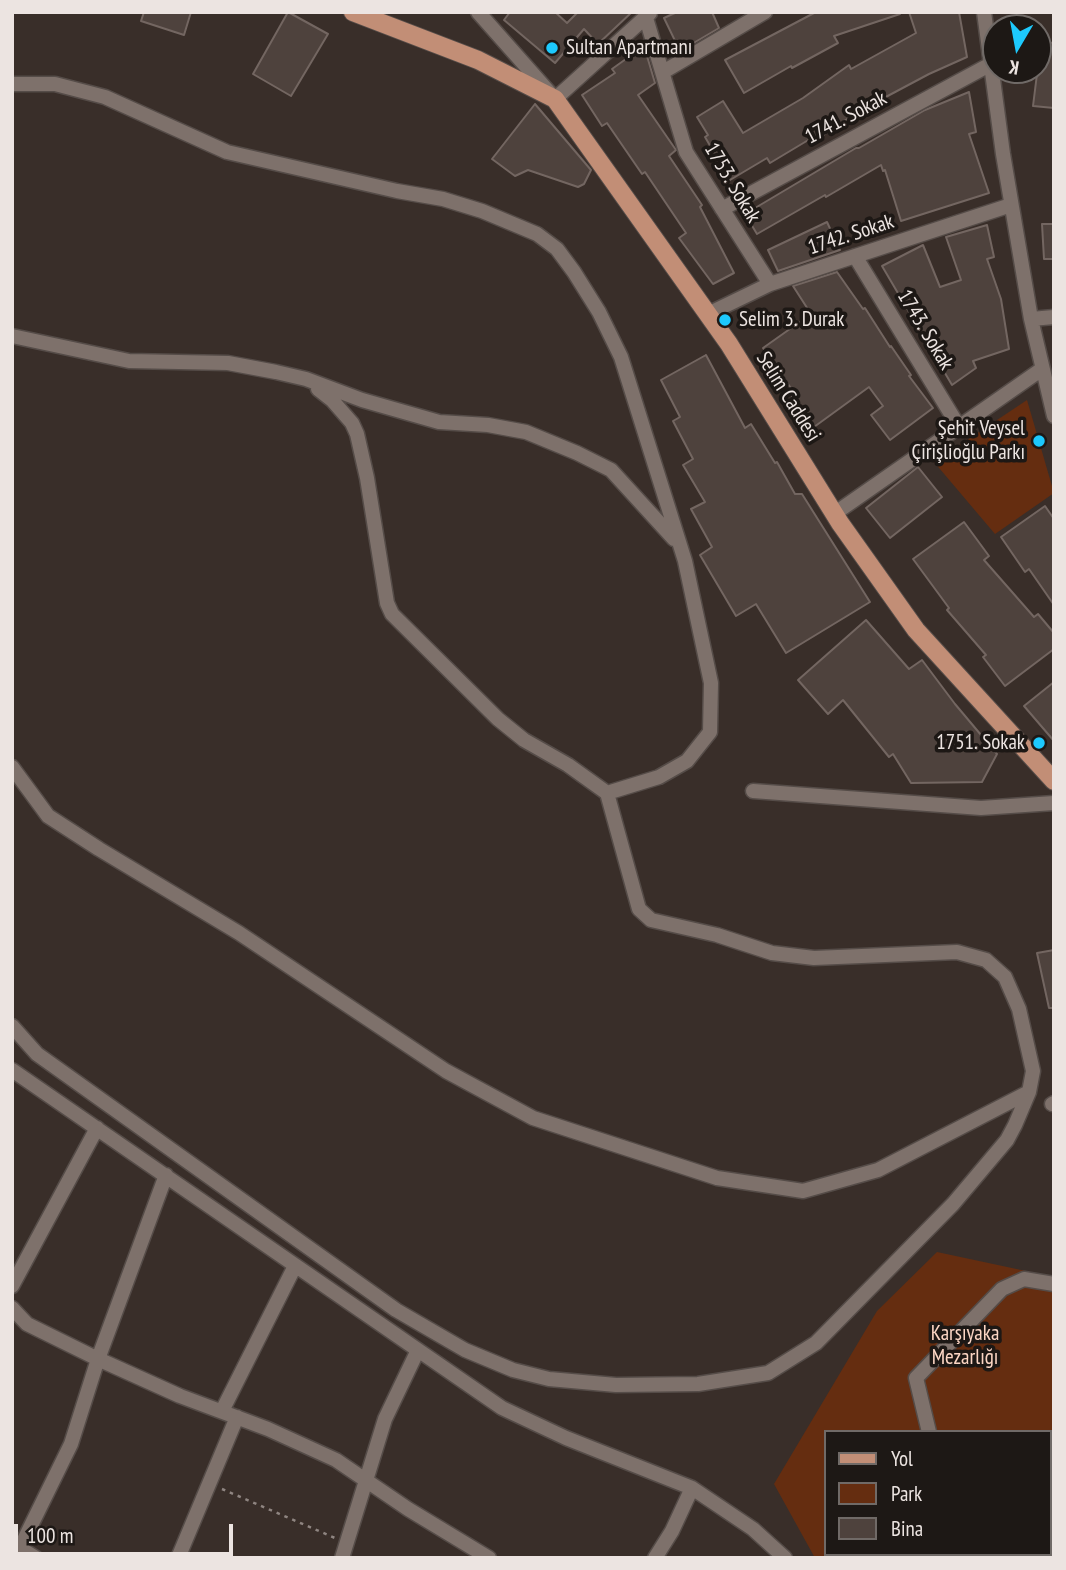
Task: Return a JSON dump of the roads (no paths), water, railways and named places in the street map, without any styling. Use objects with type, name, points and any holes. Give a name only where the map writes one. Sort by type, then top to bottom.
[{"type":"main road","name":"Selim Caddesi","points":[[353,12],[478,60],[555,99],[708,314],[834,514],[916,630],[1054,781]]},
{"type":"street","points":[[663,72],[765,12]]},
{"type":"street","points":[[485,15],[555,99],[648,15]]},
{"type":"street","name":"1753. Sokak","points":[[648,15],[687,152],[770,284]]},
{"type":"street","name":"1741. Sokak","points":[[722,209],[982,69]]},
{"type":"street","points":[[12,84],[55,84],[105,97],[227,152],[443,199],[482,211],[537,234],[557,249],[599,312],[621,358],[685,561],[711,683],[710,732],[687,761],[659,777],[607,793]]},
{"type":"street","points":[[994,84],[1031,319],[1054,416]]},
{"type":"street","name":"1742. Sokak","points":[[708,314],[770,284],[1012,205]]},
{"type":"street","name":"1743. Sokak","points":[[855,256],[959,427]]},
{"type":"street","points":[[1031,319],[1054,317]]},
{"type":"street","points":[[12,336],[129,361],[228,363],[306,379],[362,400],[439,422],[488,425],[526,432],[578,453],[611,471],[679,545]]},
{"type":"street","points":[[834,514],[1042,369]]},
{"type":"street","points":[[12,1026],[37,1054],[396,1310],[465,1350],[513,1370],[549,1379],[616,1385],[698,1384],[768,1373],[816,1343],[953,1204],[1007,1140],[1015,1125],[1029,1092],[1032,1071],[1019,1009],[1005,977],[986,960],[957,952],[814,958],[772,953],[717,934],[651,920],[639,909],[607,793],[568,765],[524,740],[498,719],[391,614],[357,434],[352,423],[332,400],[306,379]]},
{"type":"street","points":[[12,767],[48,816],[239,933],[446,1071],[533,1118],[717,1178],[803,1191],[878,1171],[1029,1092]]},
{"type":"street","points":[[753,791],[981,808],[1054,803]]},
{"type":"street","points":[[12,1071],[502,1408],[566,1438],[692,1488],[753,1529],[785,1558]]},
{"type":"street","points":[[12,1286],[97,1128]]},
{"type":"street","points":[[24,1552],[71,1444],[98,1359],[166,1175]]},
{"type":"street","points":[[222,1411],[295,1266]]},
{"type":"street","points":[[929,1430],[916,1378],[1003,1289],[1024,1279],[1054,1284]]},
{"type":"street","points":[[12,1308],[26,1324],[98,1359],[336,1460],[485,1557]]},
{"type":"street","points":[[344,1550],[389,1408],[418,1350]]},
{"type":"street","points":[[178,1558],[237,1417]]},
{"type":"street","points":[[655,1558],[672,1531],[692,1488]]},
{"type":"place","name":"Sultan Apartmanı","points":[[552,48]]},
{"type":"place","name":"Selim 3. Durak","points":[[725,320]]},
{"type":"place","name":"Şehit Veysel Çirişlioğlu Parkı","points":[[1039,441]]},
{"type":"place","name":"1751. Sokak","points":[[1039,743]]},
{"type":"park label","name":"Karşıyaka Mezarlığı","points":[[965,1346]]}]
